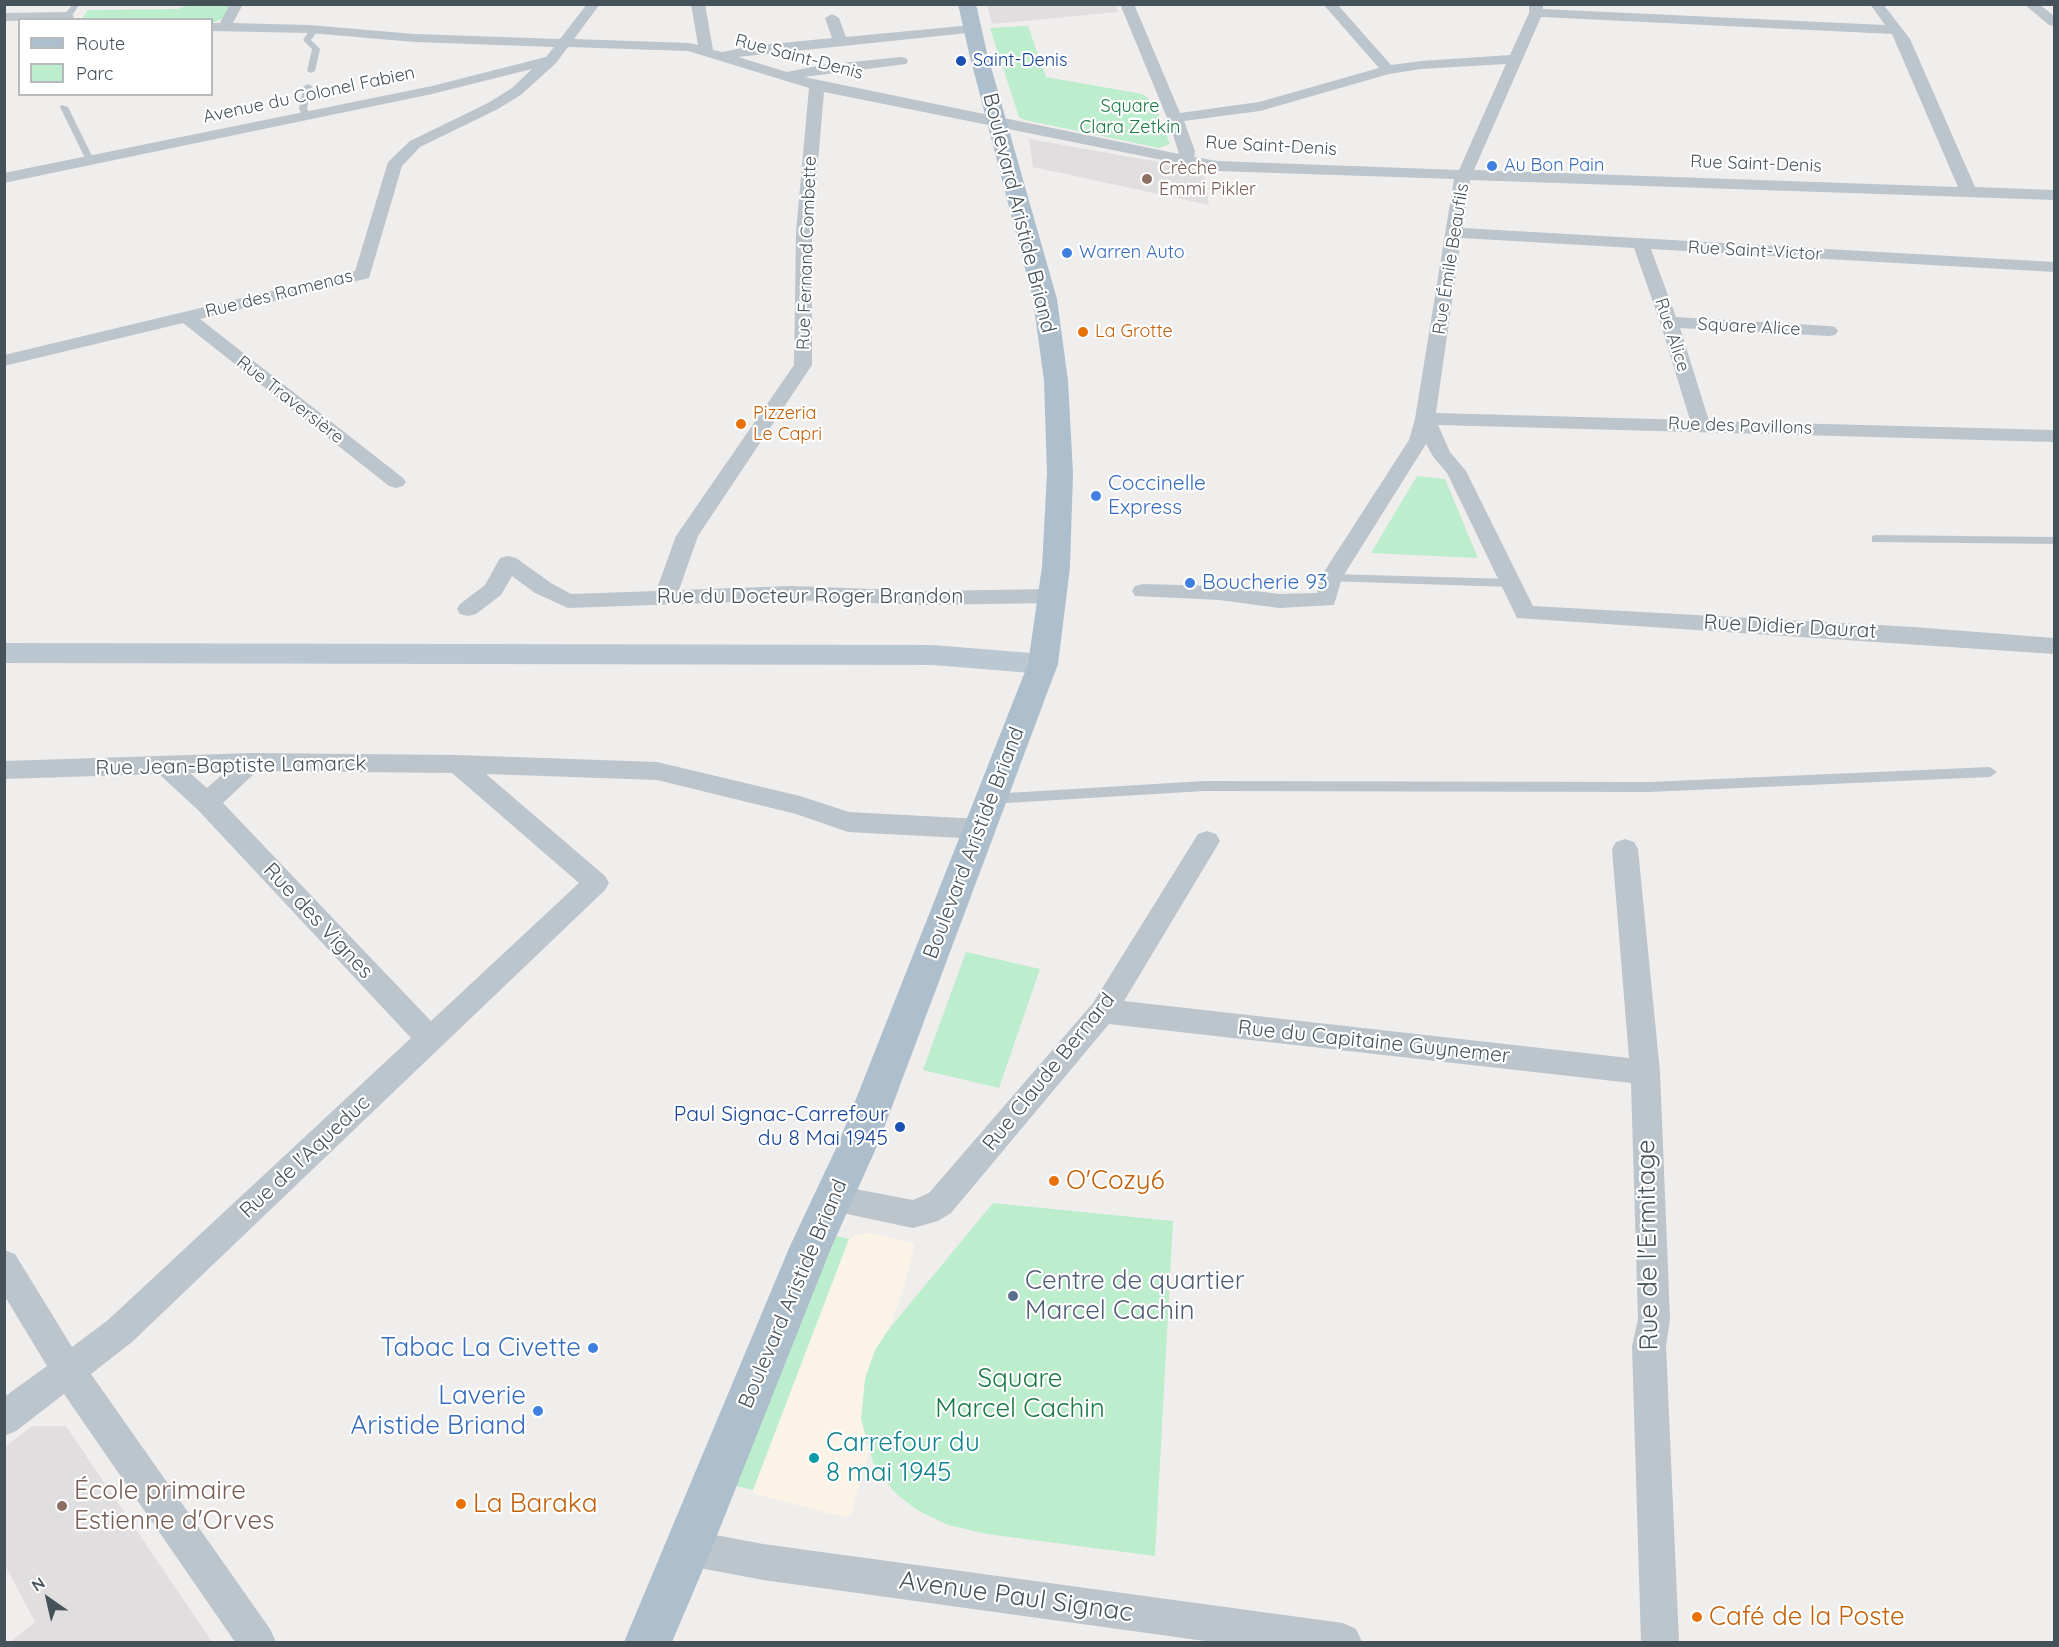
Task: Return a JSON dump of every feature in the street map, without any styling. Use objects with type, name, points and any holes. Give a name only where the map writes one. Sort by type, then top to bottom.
[{"type":"main road","name":"Boulevard Aristide Briand","points":[[648,1642],[811,1246],[858,1144],[1042,664],[1052,596],[1060,473],[1056,381],[1045,299],[967,4]]},
{"type":"street","points":[[218,26],[237,4]]},
{"type":"street","points":[[551,60],[594,4]]},
{"type":"street","points":[[698,4],[706,51]]},
{"type":"street","points":[[1127,4],[1175,117],[1187,152],[1186,160]]},
{"type":"street","points":[[1329,4],[1388,70]]},
{"type":"street","points":[[1876,4],[1903,39],[1968,191]]},
{"type":"street","points":[[2030,4],[2055,22]]},
{"type":"street","points":[[1536,9],[1897,30]]},
{"type":"street","name":"Rue Émile Beaufils","points":[[1143,591],[1219,592],[1279,601],[1326,600],[1331,578],[1419,440],[1425,419],[1465,173],[1536,9]]},
{"type":"street","points":[[4,17],[65,18]]},
{"type":"street","points":[[832,18],[840,41]]},
{"type":"street","name":"Rue Saint-Denis","points":[[218,26],[564,45],[689,47],[817,86],[1216,166],[2055,195]]},
{"type":"street","points":[[722,56],[753,50],[972,29]]},
{"type":"street","points":[[1175,117],[1260,106],[1388,70],[1420,65],[1514,59]]},
{"type":"street","name":"Avenue du Colonel Fabien","points":[[4,178],[432,90],[551,60]]},
{"type":"street","name":"Rue des Ramenas","points":[[4,361],[363,274],[394,165],[415,144],[493,106],[517,91],[551,60]]},
{"type":"street","points":[[786,76],[822,69],[901,61]]},
{"type":"street","name":"Rue Fernand Combette","points":[[666,596],[670,577],[687,536],[803,365],[804,232],[817,86]]},
{"type":"street","name":"Rue Saint-Victor","points":[[1455,233],[2055,267]]},
{"type":"street","name":"Rue Alice","points":[[1641,245],[1669,322],[1701,425]]},
{"type":"street","name":"Rue Traversière","points":[[185,316],[396,482]]},
{"type":"street","name":"Square Alice","points":[[1669,322],[1829,332]]},
{"type":"street","points":[[1425,419],[1441,454],[1456,471],[1510,583]]},
{"type":"street","name":"Rue des Pavillons","points":[[1425,419],[2055,436]]},
{"type":"street","name":"Rue du Docteur Roger Brandon","points":[[468,609],[494,590],[508,563],[543,588],[568,601],[792,593],[925,598],[1052,596]]},
{"type":"street","name":"Rue Didier Daurat","points":[[1510,583],[1525,613],[1914,634],[2055,646]]},
{"type":"street","points":[[4,653],[933,655],[1042,664]]},
{"type":"street","points":[[207,802],[251,762]]},
{"type":"street","name":"Rue Jean-Baptiste Lamarck","points":[[4,771],[251,762],[458,764],[657,771],[800,805],[848,822],[985,814]]},
{"type":"street","name":"Rue de l'Aqueduc","points":[[4,1419],[69,1372],[120,1331],[596,883],[458,764]]},
{"type":"street","name":"Rue des Vignes","points":[[165,765],[207,802],[430,1039]]},
{"type":"street","name":"Rue Claude Bernard","points":[[834,1199],[913,1214],[927,1211],[940,1203],[1103,1011],[1207,842]]},
{"type":"street","name":"Rue de l'Ermitage","points":[[1625,849],[1645,1072],[1654,1318],[1649,1346],[1660,1642]]},
{"type":"street","name":"Rue du Capitaine Guynemer","points":[[1103,1011],[1645,1072]]},
{"type":"street","points":[[4,1265],[69,1372],[257,1642]]},
{"type":"street","name":"Avenue Paul Signac","points":[[688,1548],[763,1562],[1343,1642]]},
{"type":"lane","points":[[65,18],[76,4]]},
{"type":"lane","points":[[113,4],[149,4]]},
{"type":"lane","points":[[310,71],[316,49],[307,40],[314,30]]},
{"type":"lane","points":[[306,116],[303,108],[308,86]]},
{"type":"lane","points":[[64,107],[90,160]]},
{"type":"lane","points":[[1876,539],[2055,541]]},
{"type":"lane","points":[[1331,578],[1510,583]]},
{"type":"lane","points":[[985,814],[1204,786],[1649,787],[1990,772]]},
{"type":"shaded area","points":[[987,5],[1115,5],[1118,12],[992,24]]},
{"type":"shaded area","name":"Crèche Emmi Pikler","points":[[1029,139],[1204,170],[1209,205],[1033,167]]},
{"type":"shaded area","points":[[871,1233],[912,1243],[914,1246],[905,1284],[889,1329],[875,1350],[865,1379],[864,1436],[869,1452],[851,1514],[844,1517],[755,1494],[753,1490],[844,1249],[849,1239]]},
{"type":"shaded area","name":"École primaire Estienne d'Orves","points":[[32,1426],[66,1426],[212,1642],[10,1642],[35,1622],[5,1565],[5,1447]]},
{"type":"green space","points":[[190,5],[233,5],[225,18],[213,23],[213,18],[82,18],[88,10],[177,9]]},
{"type":"green space","name":"Square Clara Zetkin","points":[[1028,26],[1046,77],[1142,94],[1154,103],[1170,144],[1159,148],[1019,117],[990,28]]},
{"type":"green space","points":[[1417,476],[1445,479],[1478,558],[1371,553]]},
{"type":"green space","points":[[966,952],[1040,969],[999,1088],[923,1070]]},
{"type":"green space","name":"Square Marcel Cachin","points":[[993,1203],[1173,1221],[1155,1556],[987,1534],[948,1525],[919,1511],[900,1497],[873,1462],[861,1419],[865,1379],[875,1350],[889,1329]]},
{"type":"green space","points":[[832,1235],[849,1239],[753,1490],[732,1485]]},
{"type":"place","name":"Saint-Denis","points":[[961,61]]},
{"type":"place","name":"Au Bon Pain","points":[[1492,166]]},
{"type":"place","name":"Crèche Emmi Pikler","points":[[1147,179]]},
{"type":"place","name":"Warren Auto","points":[[1067,253]]},
{"type":"place","name":"La Grotte","points":[[1083,332]]},
{"type":"place","name":"Pizzeria Le Capri","points":[[741,424]]},
{"type":"place","name":"Coccinelle Express","points":[[1096,496]]},
{"type":"place","name":"Boucherie 93","points":[[1190,583]]},
{"type":"place","name":"Paul Signac-Carrefour du 8 Mai 1945","points":[[900,1127]]},
{"type":"place","name":"O'Cozy6","points":[[1054,1181]]},
{"type":"place","name":"Centre de quartier Marcel Cachin","points":[[1013,1296]]},
{"type":"place","name":"Tabac La Civette","points":[[593,1348]]},
{"type":"place","name":"Laverie Aristide Briand","points":[[538,1411]]},
{"type":"place","name":"Carrefour du 8 mai 1945","points":[[814,1458]]},
{"type":"place","name":"La Baraka","points":[[461,1504]]},
{"type":"place","name":"École primaire Estienne d'Orves","points":[[62,1506]]},
{"type":"place","name":"Café de la Poste","points":[[1697,1617]]}]
